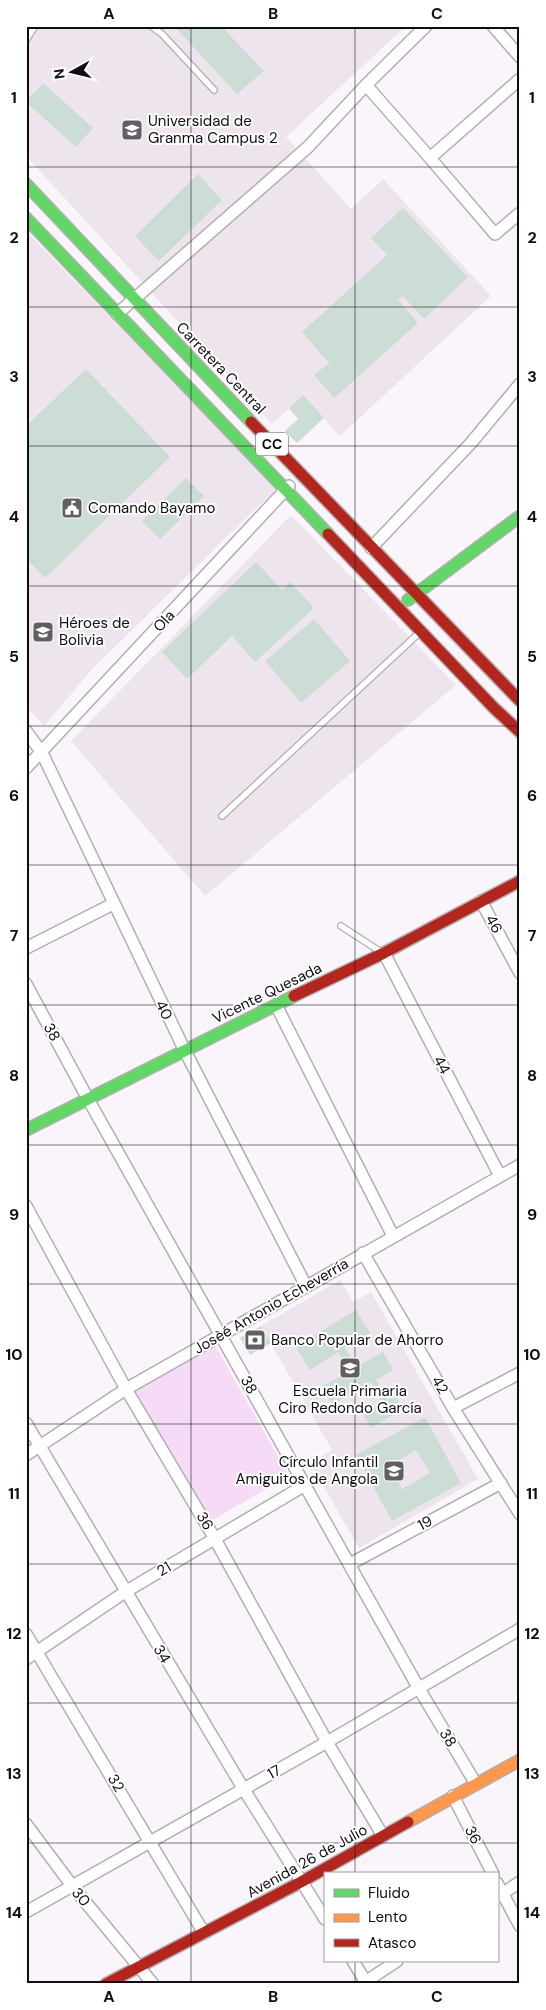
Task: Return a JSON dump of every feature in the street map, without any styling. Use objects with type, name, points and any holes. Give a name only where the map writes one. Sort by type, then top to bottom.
[{"type":"main road","name":"Carretera Central","points":[[26,184],[415,594],[518,696]]},
{"type":"main road","name":"CC","points":[[26,218],[494,708],[520,732]]},
{"type":"main road","points":[[400,608],[415,594],[520,516]]},
{"type":"main road","name":"Vicente Quesada","points":[[26,1130],[384,953],[520,881]]},
{"type":"main road","name":"Avenida 26 de Julio","points":[[106,1984],[301,1882],[520,1760]]},
{"type":"street","points":[[117,314],[308,147],[366,85],[426,26]]},
{"type":"street","points":[[493,26],[520,57]]},
{"type":"street","points":[[430,158],[520,78]]},
{"type":"street","points":[[366,85],[494,234],[520,213]]},
{"type":"street","points":[[372,548],[471,443],[520,384]]},
{"type":"street","name":"Ola","points":[[26,768],[301,474]]},
{"type":"street","points":[[494,708],[518,696]]},
{"type":"street","name":"40","points":[[26,732],[42,753],[185,1051],[306,1286]]},
{"type":"street","name":"46","points":[[481,902],[520,973]]},
{"type":"street","points":[[26,948],[113,904]]},
{"type":"street","name":"44","points":[[384,953],[500,1176]]},
{"type":"street","name":"38","points":[[26,984],[88,1099],[418,1687],[476,1784]]},
{"type":"street","points":[[276,1005],[393,1236]]},
{"type":"street","name":"Josèé Antonio Echeverría","points":[[26,1454],[126,1389],[220,1334],[520,1165]]},
{"type":"street","name":"36","points":[[26,1206],[126,1389],[215,1539],[327,1742],[383,1836]]},
{"type":"street","name":"42","points":[[363,1253],[453,1408],[501,1483],[516,1502],[520,1514]]},
{"type":"street","points":[[453,1408],[520,1373]]},
{"type":"street","name":"34","points":[[26,1423],[125,1592],[301,1882]]},
{"type":"street","name":"19","points":[[350,1564],[501,1483]]},
{"type":"street","name":"21","points":[[26,1659],[125,1592],[305,1486]]},
{"type":"street","name":"17","points":[[26,1912],[327,1742],[520,1629]]},
{"type":"street","name":"32","points":[[26,1634],[204,1933]]},
{"type":"street","name":"36","points":[[453,1796],[492,1872]]},
{"type":"street","name":"30","points":[[26,1824],[72,1887],[153,1984]]},
{"type":"street","points":[[301,1882],[324,1916]]},
{"type":"street","points":[[520,1882],[499,1891],[520,1926]]},
{"type":"street","points":[[354,1962],[365,1983],[396,1962]]},
{"type":"lane","points":[[26,40],[35,26]]},
{"type":"lane","points":[[151,26],[162,34],[214,90]]},
{"type":"lane","points":[[222,816],[421,631]]},
{"type":"lane","points":[[341,926],[384,953]]},
{"type":"shaded area","points":[[26,26],[406,26],[286,137],[351,209],[383,179],[491,296],[340,436],[303,396],[272,424],[26,156]]},
{"type":"shaded area","points":[[26,231],[277,488],[94,667],[44,726],[26,706]]},
{"type":"shaded area","points":[[291,515],[456,685],[205,896],[71,741]]},
{"type":"shaded area","points":[[340,1280],[353,1302],[371,1292],[478,1479],[359,1548],[310,1463],[332,1450],[261,1326]]},
{"type":"shaded area","points":[[215,1345],[289,1476],[209,1522],[135,1391]]},
{"type":"building","points":[[174,26],[221,26],[264,71],[237,94]]},
{"type":"building","points":[[43,83],[93,128],[76,147],[26,102]]},
{"type":"building","points":[[198,174],[222,200],[159,261],[135,236]]},
{"type":"building","points":[[403,208],[468,277],[424,319],[403,296],[398,300],[418,323],[334,398],[314,375],[329,363],[302,332],[387,255],[371,238]]},
{"type":"building","name":"Comando Bayamo","points":[[86,369],[170,457],[45,578],[26,558],[26,426]]},
{"type":"building","points":[[303,395],[324,418],[297,443],[285,431],[298,419],[289,408]]},
{"type":"building","points":[[186,478],[204,496],[160,539],[142,521]]},
{"type":"building","points":[[256,562],[282,590],[290,582],[314,608],[255,662],[232,636],[187,679],[162,652]]},
{"type":"building","points":[[314,619],[350,661],[301,703],[265,661]]},
{"type":"building","points":[[356,1310],[370,1333],[345,1348],[356,1367],[383,1352],[393,1370],[376,1380],[387,1400],[395,1395],[403,1409],[371,1428],[363,1414],[382,1403],[371,1382],[332,1405],[322,1386],[350,1371],[338,1352],[310,1370],[296,1347]]},
{"type":"building","name":"Banco Popular de Ahorro","points":[[261,1326],[271,1343],[250,1355],[240,1338]]},
{"type":"building","points":[[425,1417],[461,1483],[392,1521],[356,1455]],"holes":[[[416,1450],[430,1473],[402,1489],[389,1466]]]},
{"type":"traffic: fast","points":[[26,184],[251,422]]},
{"type":"traffic: fast","points":[[26,218],[328,534]]},
{"type":"traffic: fast","points":[[408,600],[520,516]]},
{"type":"traffic: fast","points":[[26,1130],[294,996]]},
{"type":"traffic: slow","points":[[408,1822],[520,1760]]},
{"type":"traffic: jam","points":[[251,422],[520,701]]},
{"type":"traffic: jam","points":[[328,534],[494,708],[520,732]]},
{"type":"traffic: jam","points":[[294,996],[384,953],[520,881]]},
{"type":"traffic: jam","points":[[106,1984],[301,1882],[408,1822]]},
{"type":"place","name":"Universidad de Granma Campus 2","points":[[132,130]]},
{"type":"place","name":"Comando Bayamo","points":[[72,508]]},
{"type":"place","name":"Héroes de Bolivia","points":[[43,632]]},
{"type":"place","name":"Banco Popular de Ahorro","points":[[255,1340]]},
{"type":"place","name":"Escuela Primaria Ciro Redondo García","points":[[350,1368]]},
{"type":"place","name":"Círculo Infantil Amiguitos de Angola","points":[[394,1471]]}]
